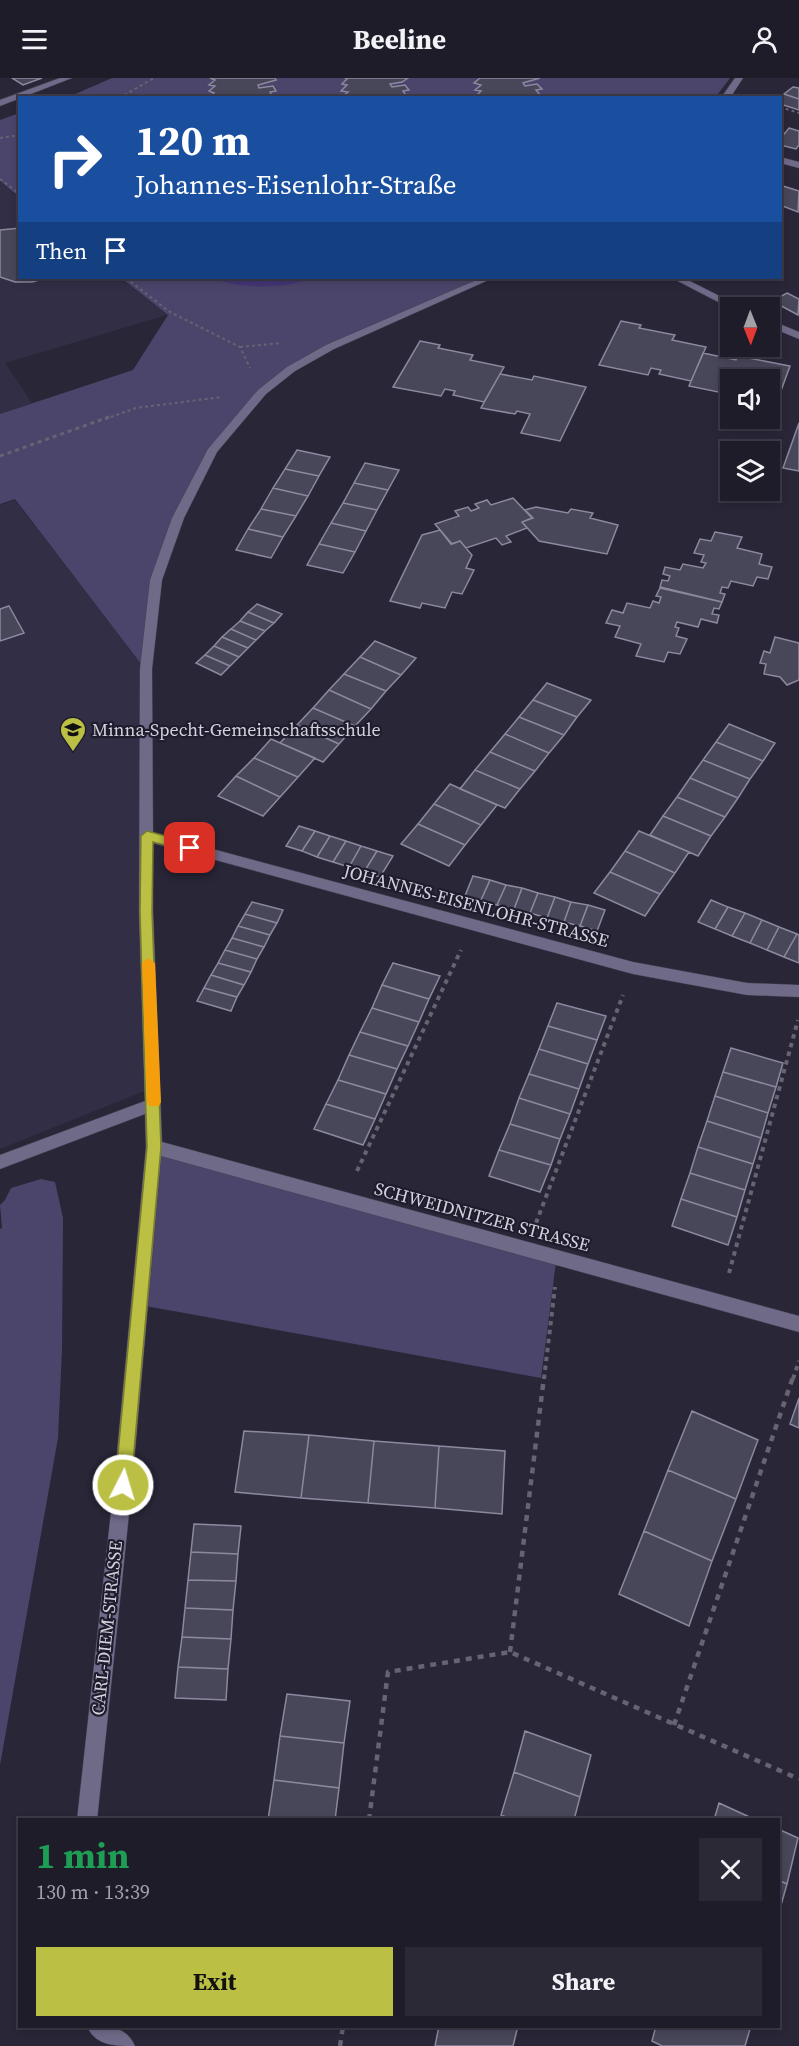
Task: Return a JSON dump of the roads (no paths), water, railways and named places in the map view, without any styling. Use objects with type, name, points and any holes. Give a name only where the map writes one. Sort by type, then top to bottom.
[{"type":"street","points":[[19,96],[68,78]]},
{"type":"street","points":[[726,96],[739,78]]},
{"type":"street","points":[[0,103],[18,96]]},
{"type":"street","points":[[782,161],[799,165]]},
{"type":"street","name":"CARL-DIEM-STRASSE","points":[[87,1818],[123,1485],[154,1147],[146,912],[146,669],[156,580],[178,518],[212,451],[237,418],[262,392],[291,369],[330,347],[486,279]]},
{"type":"street","points":[[678,279],[720,299]]},
{"type":"street","points":[[780,327],[799,336]]},
{"type":"street","name":"JOHANNES-EISENLOHR-STRASSE","points":[[147,836],[633,968],[747,989],[799,991]]},
{"type":"street","points":[[0,1162],[154,1104]]},
{"type":"street","name":"SCHWEIDNITZER STRASSE","points":[[154,1147],[799,1324]]},
{"type":"street","points":[[100,2028],[124,2046]]},
{"type":"place","name":"Minna-Specht-Gemeinschaftsschule","points":[[73,753]]}]
